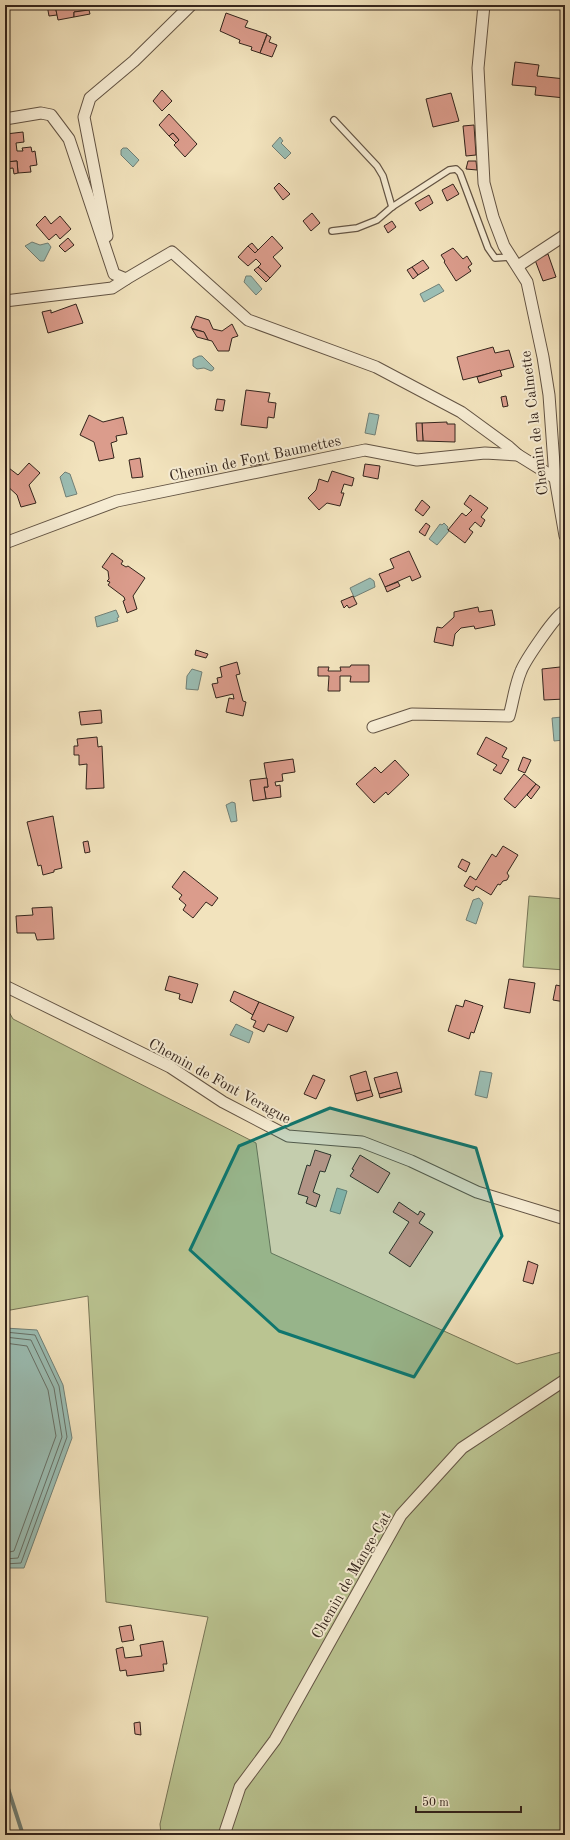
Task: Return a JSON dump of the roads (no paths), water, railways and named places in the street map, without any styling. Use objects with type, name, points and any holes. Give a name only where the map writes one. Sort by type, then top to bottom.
[{"type":"street","points":[[114,274],[84,117],[90,98],[134,60],[191,5]]},
{"type":"street","name":"Chemin de la Calmette","points":[[484,5],[478,68],[484,182],[498,232],[504,246],[527,282],[543,357],[549,396],[555,478],[565,536]]},
{"type":"street","points":[[5,119],[41,113],[51,115],[68,139],[114,274],[126,279]]},
{"type":"street","points":[[518,266],[565,235]]},
{"type":"street","points":[[5,301],[112,288],[172,252],[248,320],[376,367],[460,412],[518,455],[555,478]]},
{"type":"street","name":"Chemin de Font Baumettes","points":[[5,543],[117,502],[365,450],[417,460],[485,453],[518,455]]},
{"type":"street","points":[[373,727],[412,714],[509,716],[521,671],[549,627],[562,612],[565,611]]},
{"type":"street","name":"Chemin de Font Verague","points":[[5,986],[170,1067],[223,1102],[288,1136],[362,1142],[411,1161],[477,1192],[565,1220]]},
{"type":"street","name":"Chemin de Mange-Cat","points":[[224,1835],[240,1787],[275,1740],[401,1515],[462,1448],[565,1380]]},
{"type":"lane","points":[[334,120],[377,166],[383,176],[392,207]]},
{"type":"lane","points":[[332,231],[357,228],[377,220],[392,207],[449,170],[456,169],[460,173],[488,248],[495,258],[511,257]]},
{"type":"water","points":[[280,137],[283,141],[281,143],[291,153],[285,159],[272,146]]},
{"type":"water","points":[[123,148],[127,148],[139,160],[133,167],[121,155],[121,150]]},
{"type":"water","points":[[32,242],[40,245],[48,243],[51,247],[44,261],[40,261],[25,246]]},
{"type":"water","points":[[246,276],[251,276],[262,289],[256,295],[244,282]]},
{"type":"water","points":[[439,284],[444,291],[424,302],[420,294]]},
{"type":"water","points":[[202,356],[214,368],[213,370],[211,371],[204,368],[197,369],[193,366],[193,359]]},
{"type":"water","points":[[369,413],[379,415],[375,435],[365,433]]},
{"type":"water","points":[[65,472],[70,474],[77,494],[66,497],[60,477]]},
{"type":"water","points":[[444,523],[448,527],[447,529],[449,531],[437,545],[429,539],[440,524],[442,525]]},
{"type":"water","points":[[370,578],[374,581],[375,587],[354,597],[350,588]]},
{"type":"water","points":[[116,610],[119,617],[117,618],[118,621],[97,627],[95,617]]},
{"type":"water","points":[[192,669],[202,672],[198,690],[186,689],[187,676]]},
{"type":"water","points":[[562,717],[564,740],[554,741],[552,718]]},
{"type":"water","points":[[232,802],[235,803],[237,821],[231,822],[226,805]]},
{"type":"water","points":[[479,898],[483,903],[476,924],[466,920],[473,900]]},
{"type":"water","points":[[236,1024],[253,1032],[249,1043],[230,1035]]},
{"type":"water","points":[[480,1071],[492,1073],[487,1098],[475,1095]]},
{"type":"water","points":[[337,1188],[347,1191],[340,1214],[330,1211]]},
{"type":"water","points":[[5,1328],[37,1330],[63,1385],[72,1438],[24,1568],[5,1568]]},
{"type":"waterway","points":[[5,1653],[5,1677]]},
{"type":"waterway","points":[[5,1779],[23,1835]]}]
